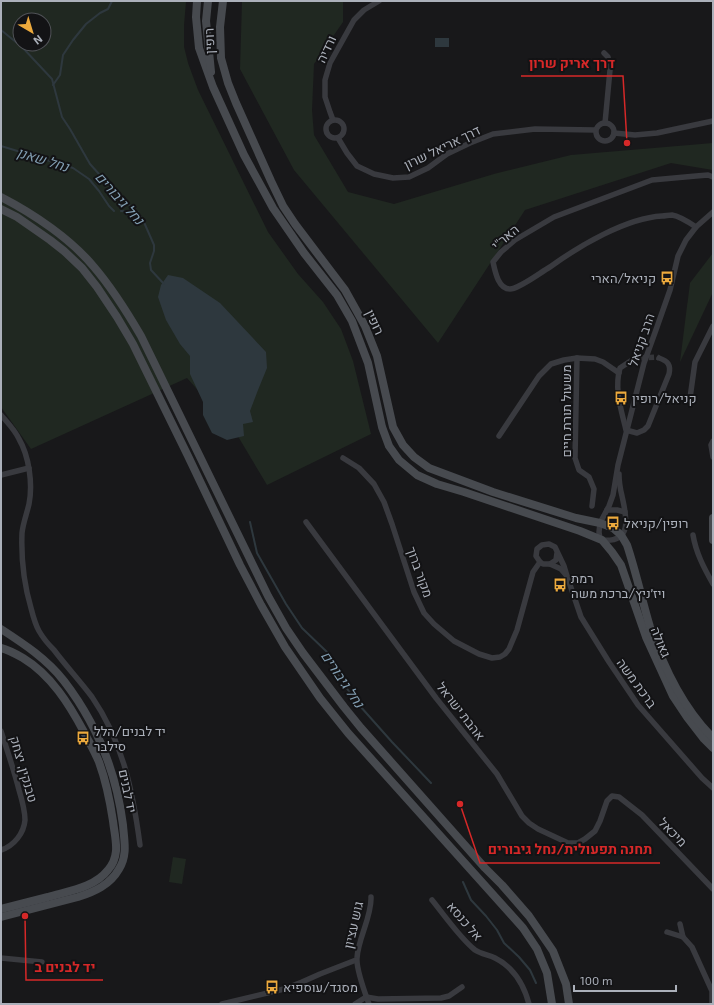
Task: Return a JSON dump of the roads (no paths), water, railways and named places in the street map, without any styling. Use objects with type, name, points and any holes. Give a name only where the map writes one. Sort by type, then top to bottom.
[{"type":"street","name":"רופין","points":[[197,1],[196,18],[199,48],[213,87],[244,155],[273,208],[304,253],[337,295],[352,321],[368,363],[382,427],[390,446],[399,460],[417,475],[437,484],[490,500],[601,539]]},
{"type":"street","points":[[208,1],[206,21],[213,87]]},
{"type":"street","name":"רופין","points":[[223,1],[220,27],[221,58],[233,97],[283,206],[345,290],[365,326],[377,356],[393,427],[403,445],[414,457],[429,468],[494,492],[583,520],[600,523],[613,528],[621,535]]},
{"type":"street","name":"ורדיה","points":[[333,120],[325,97],[325,80],[330,63],[354,20],[364,10],[379,1]]},
{"type":"street","points":[[604,53],[608,57],[610,70],[605,123]]},
{"type":"street","points":[[333,120],[341,121],[345,127],[343,135],[338,138],[333,138],[328,135],[326,130],[328,122],[333,120]]},
{"type":"street","points":[[614,133],[635,135],[657,133],[713,122]]},
{"type":"street","points":[[605,123],[612,126],[614,136],[605,142],[596,136],[596,130],[598,126],[605,123]]},
{"type":"street","name":"דרך אריאל שרון","points":[[338,138],[357,166],[374,174],[393,178],[409,177],[428,168],[447,154],[470,142],[493,134],[535,129],[596,130]]},
{"type":"street","name":"האר\"י","points":[[696,227],[672,215],[652,216],[630,222],[599,237],[531,279],[511,289],[508,289],[502,285],[498,279],[493,262],[501,252],[515,240],[554,217],[652,180],[708,175],[713,177]]},
{"type":"street","points":[[1,197],[31,214],[67,240],[94,266],[113,290],[141,336],[251,562],[286,628],[361,728],[484,868],[502,885],[529,916],[557,958],[572,993],[575,1004]]},
{"type":"street","points":[[1,209],[17,217],[41,233],[82,268],[118,317],[133,344],[240,565],[285,647],[320,698],[348,733],[523,928],[537,949],[547,974],[552,1004]]},
{"type":"street","points":[[696,227],[713,212]]},
{"type":"street","name":"הרב קניאל","points":[[601,539],[599,532],[600,523],[607,510],[612,495],[626,430],[644,364],[670,290],[678,256],[686,240],[696,227]]},
{"type":"street","points":[[690,398],[695,362],[713,326]]},
{"type":"street","points":[[499,436],[539,376],[551,364],[577,358],[595,359],[619,372]]},
{"type":"street","name":"משעול תורת חיים","points":[[577,358],[575,458],[579,470],[589,477],[594,489],[592,506]]},
{"type":"street","points":[[632,360],[620,368],[618,392],[626,430],[637,433],[644,430],[648,426],[669,374],[670,369],[668,364],[665,360],[659,358]]},
{"type":"street","name":"יד לבנים","points":[[1,415],[19,438],[24,448],[29,468],[31,488],[22,531],[23,567],[26,588],[35,623],[44,638],[91,696],[108,723],[121,753],[130,786],[140,845]]},
{"type":"street","points":[[713,441],[711,445],[713,457]]},
{"type":"street","name":"מקור ברוך","points":[[343,458],[359,468],[374,484],[384,502],[414,592],[424,613],[434,624],[454,641],[479,654],[492,658],[500,657],[505,654],[509,649],[517,630],[533,572],[540,562]]},
{"type":"street","name":"הרב קניאל","points":[[618,465],[626,525],[621,535]]},
{"type":"street","points":[[1,475],[29,468]]},
{"type":"street","points":[[607,510],[625,512]]},
{"type":"street","points":[[713,518],[713,540]]},
{"type":"street","name":"אהבת ישראל","points":[[306,522],[436,698],[497,774],[522,816],[529,823],[538,829],[568,843],[578,843],[595,831],[607,801],[612,796]]},
{"type":"street","points":[[601,539],[612,540],[621,535]]},
{"type":"street","name":"גאולה","points":[[621,535],[628,549],[650,627],[664,663],[692,712],[713,738]]},
{"type":"street","points":[[693,535],[694,545],[704,569],[713,584]]},
{"type":"street","name":"גאולה","points":[[601,539],[621,565],[646,637],[672,696],[687,717],[713,748]]},
{"type":"street","points":[[550,564],[556,560],[558,553],[552,545],[545,544],[542,545],[536,553],[540,562],[543,564],[550,564],[561,569],[567,576]]},
{"type":"street","name":"ברכת משה","points":[[558,553],[564,566],[581,617],[609,662],[638,705],[702,778],[713,788]]},
{"type":"street","points":[[1,622],[16,639]]},
{"type":"street","name":"יד לבנים","points":[[1,629],[28,646],[64,680],[98,735],[116,784],[125,849],[124,858],[120,868],[112,879],[100,888],[78,897],[1,917]]},
{"type":"street","name":"יד לבנים","points":[[1,648],[30,662],[44,674],[56,687],[73,713],[99,762],[108,795],[117,850],[112,866],[97,880],[74,890],[1,910]]},
{"type":"street","name":"טבנקין, יצחק","points":[[1,731],[25,811],[25,822],[21,834],[13,843],[1,850]]},
{"type":"street","name":"מיכאל","points":[[612,796],[619,797],[642,815],[713,889]]},
{"type":"street","name":"גוש עציון","points":[[369,1004],[356,960],[371,903],[371,897]]},
{"type":"street","name":"אל כנסא","points":[[432,900],[460,934],[476,950],[497,959],[512,970],[522,984],[529,1004]]},
{"type":"street","points":[[680,924],[683,937]]},
{"type":"street","points":[[667,932],[683,937],[692,946],[712,991],[712,1004]]},
{"type":"street","points":[[1,958],[42,962]]},
{"type":"street","points":[[557,958],[566,984],[569,1004]]},
{"type":"street","points":[[222,1004],[284,989],[356,960]]},
{"type":"street","points":[[356,1004],[366,997],[378,999],[442,998],[449,996],[462,987]]},
{"type":"waterway","points":[[53,85],[60,75],[63,55],[73,40],[86,24],[100,13],[108,9],[112,1]]},
{"type":"waterway","name":"נחל גיבורים","points":[[1,30],[22,47],[52,79],[62,117],[90,164],[143,220],[154,245],[154,251],[150,263],[151,270],[164,284]]},
{"type":"waterway","name":"נחל שאנן","points":[[1,146],[73,168],[89,179],[114,211]]},
{"type":"waterway","name":"נחל שאנן","points":[[121,211],[138,212]]},
{"type":"waterway","name":"נחל גיבורים","points":[[250,522],[257,553],[286,604],[302,628],[327,652],[342,682],[360,706],[431,783]]},
{"type":"waterway","points":[[463,882],[471,900],[497,930],[504,943],[530,970],[536,983]]},
{"type":"tunnel","points":[[632,360],[637,358],[659,358]]},
{"type":"place","name":"דרך אריק שרון","points":[[627,143]]},
{"type":"place","name":"קניאל/הארי","points":[[667,278]]},
{"type":"place","name":"קניאל/רופין","points":[[621,398]]},
{"type":"place","name":"רופין/קניאל","points":[[613,523]]},
{"type":"place","name":"רמת ויז׳ניץ/ברכת משה","points":[[560,585]]},
{"type":"place","name":"יד לבנים/הלל סילבר","points":[[83,738]]},
{"type":"place","name":"תחנה תפעולית/נחל גיבורים","points":[[460,804]]},
{"type":"place","name":"יד לבנים ב","points":[[25,916]]},
{"type":"place","name":"מסגד/עוספיא","points":[[272,987]]}]
